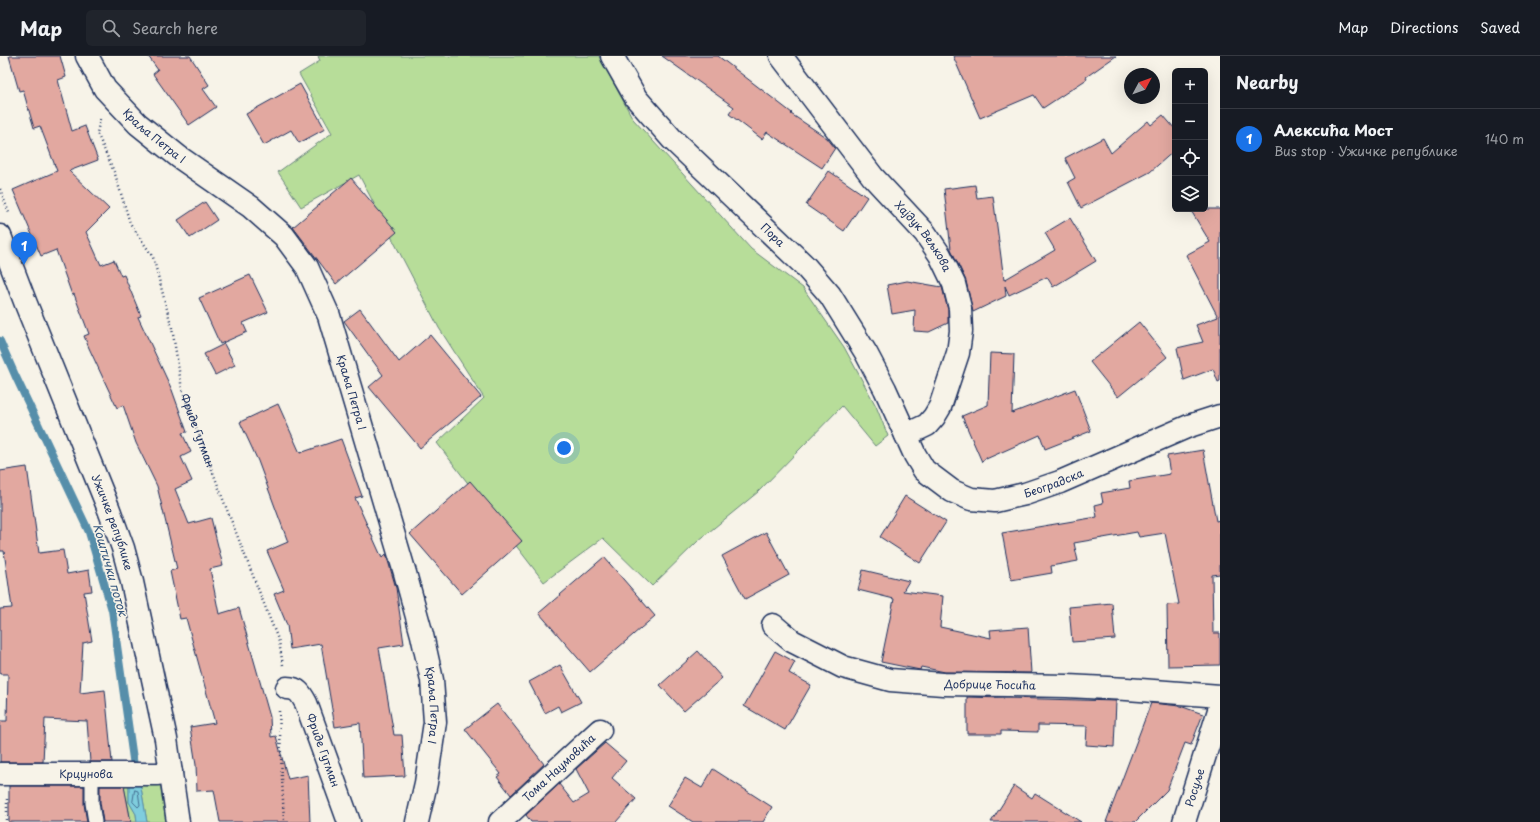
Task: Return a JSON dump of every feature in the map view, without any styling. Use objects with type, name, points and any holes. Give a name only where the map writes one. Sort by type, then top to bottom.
[{"type":"street","name":"Краља Петра I","points":[[87,56],[104,89],[138,124],[179,157],[251,207],[284,236],[307,267],[329,316],[405,573],[422,635],[432,680],[435,722],[426,783],[417,822]]},
{"type":"street","name":"Пора","points":[[612,56],[636,98],[672,140],[804,265],[830,295],[869,359],[885,389],[906,435]]},
{"type":"street","name":"Хајдук Вељкова","points":[[781,56],[874,177],[925,233],[940,255],[954,284],[960,308],[961,331],[958,353],[940,407],[934,417],[927,425],[906,435]]},
{"type":"street","name":"Ужичке републике","points":[[0,236],[123,548],[132,582],[166,739],[160,773],[178,822]]},
{"type":"street","name":"Београдска","points":[[906,435],[914,455],[924,470],[936,480],[952,491],[971,499],[995,501],[1025,494],[1060,482],[1189,426],[1220,416]]},
{"type":"street","name":"Добрице Ћосића","points":[[772,625],[792,642],[843,667],[890,680],[943,684],[1112,688],[1220,696]]},
{"type":"street","name":"Фриде Гутман","points":[[286,688],[294,688],[301,692],[349,822]]},
{"type":"street","name":"Росуље","points":[[1184,822],[1220,707]]},
{"type":"street","name":"Тома Наумовића","points":[[500,822],[600,730]]},
{"type":"street","name":"Крцунова","points":[[0,774],[160,773]]},
{"type":"lane","points":[[92,774],[92,804],[95,822]]},
{"type":"path","name":"Фриде Гутман","points":[[104,89],[97,133],[116,174],[130,223],[154,257],[172,328],[182,389],[224,502],[279,642],[286,688],[279,699],[284,822]]},
{"type":"path","points":[[7,822],[6,798],[12,798]]},
{"type":"green space","points":[[318,56],[599,56],[633,119],[751,249],[803,288],[844,347],[876,406],[888,436],[875,446],[842,406],[758,492],[698,541],[652,586],[603,538],[544,582],[437,443],[484,398],[439,328],[359,175],[301,207],[278,172],[332,133],[299,74],[320,61]]},
{"type":"green space","points":[[123,782],[129,782],[129,802],[136,814],[137,822],[131,822]]},
{"type":"green space","points":[[140,782],[160,783],[166,822],[147,822]]},
{"type":"water","points":[[129,782],[140,782],[147,822],[137,822],[136,814],[129,802]]},
{"type":"building","points":[[9,56],[60,56],[66,77],[58,80],[72,131],[85,126],[98,160],[69,171],[109,209],[86,232],[101,265],[114,260],[121,276],[124,275],[141,316],[138,317],[172,390],[187,432],[182,433],[191,452],[181,457],[192,481],[175,489],[189,524],[211,518],[223,566],[210,569],[219,614],[239,608],[270,717],[271,737],[276,736],[288,779],[308,775],[310,822],[220,822],[214,790],[197,791],[196,765],[190,727],[215,723],[186,618],[180,619],[170,571],[177,569],[157,486],[136,443],[123,405],[117,408],[89,348],[84,336],[89,334],[74,294],[72,295],[56,250],[41,256],[13,190],[57,171],[40,126],[34,128],[23,90],[19,91]]},
{"type":"building","points":[[148,56],[190,56],[209,85],[203,89],[216,107],[189,125],[153,74],[158,70]]},
{"type":"building","points":[[662,56],[718,56],[792,113],[791,114],[827,138],[835,148],[822,168],[767,132],[762,139],[729,114],[734,107]]},
{"type":"building","points":[[953,56],[1116,56],[1086,77],[1087,79],[1043,108],[1034,95],[980,118]]},
{"type":"building","points":[[300,84],[325,129],[299,143],[291,130],[264,145],[246,114]]},
{"type":"building","points":[[1163,115],[1172,126],[1172,153],[1150,172],[1081,208],[1068,182],[1075,178],[1065,158],[1103,138],[1111,153],[1148,121],[1151,125]]},
{"type":"building","points":[[829,171],[867,197],[844,231],[806,205]]},
{"type":"building","points":[[351,178],[397,232],[336,284],[293,227]]},
{"type":"building","points":[[975,185],[977,198],[993,196],[1004,280],[1055,250],[1045,233],[1070,218],[1096,261],[1053,287],[1047,277],[1009,295],[1005,286],[1006,296],[973,312],[966,281],[951,249],[944,189]]},
{"type":"building","points":[[205,202],[217,220],[190,238],[178,220]]},
{"type":"building","points":[[1208,209],[1220,209],[1220,381],[1218,382],[1213,369],[1184,380],[1177,348],[1203,342],[1196,325],[1218,317],[1186,255],[1210,242],[1192,212],[1208,212]]},
{"type":"building","points":[[250,275],[268,312],[243,323],[247,332],[220,344],[199,298]]},
{"type":"building","points":[[907,281],[942,287],[948,310],[948,323],[929,332],[914,331],[915,310],[892,314],[887,285]]},
{"type":"building","points":[[360,309],[399,362],[430,335],[481,397],[420,448],[369,387],[383,375],[344,321]]},
{"type":"building","points":[[1139,322],[1167,357],[1118,397],[1090,362]]},
{"type":"building","points":[[224,344],[235,365],[215,375],[204,354]]},
{"type":"building","points":[[990,353],[1014,354],[1012,413],[1075,389],[1091,431],[1045,449],[1040,435],[986,459],[986,457],[982,462],[962,416],[988,405]]},
{"type":"building","points":[[278,404],[300,453],[341,439],[362,496],[355,498],[382,558],[386,554],[396,588],[404,644],[379,648],[394,735],[402,735],[405,776],[363,778],[360,723],[335,727],[321,644],[290,649],[287,625],[274,594],[284,590],[267,551],[288,542],[258,461],[240,422]]},
{"type":"building","points":[[1203,450],[1216,521],[1220,520],[1220,574],[1212,575],[1213,633],[1220,633],[1220,665],[1168,666],[1167,605],[1179,604],[1165,533],[1139,537],[1137,532],[1074,543],[1078,561],[1051,566],[1052,573],[1011,580],[1002,533],[1097,517],[1095,505],[1103,503],[1101,493],[1130,488],[1129,481],[1170,474],[1167,456]]},
{"type":"building","points":[[27,467],[39,553],[63,550],[67,574],[89,570],[92,591],[84,592],[92,641],[83,643],[80,693],[105,690],[112,762],[90,762],[87,721],[45,719],[43,762],[0,762],[0,721],[7,721],[8,674],[0,674],[0,609],[12,608],[4,551],[0,551],[0,471]]},
{"type":"building","points":[[470,481],[522,541],[462,594],[410,534]]},
{"type":"building","points":[[905,496],[946,522],[920,563],[880,537]]},
{"type":"building","points":[[766,532],[789,575],[745,599],[722,556]]},
{"type":"building","points":[[604,557],[655,616],[590,672],[539,613]]},
{"type":"building","points":[[863,570],[909,581],[903,591],[943,596],[940,627],[991,638],[990,630],[1028,627],[1031,673],[945,672],[921,667],[920,670],[881,662],[894,599],[858,590]]},
{"type":"building","points":[[1112,603],[1115,639],[1072,642],[1069,607]]},
{"type":"building","points":[[698,651],[722,678],[684,711],[660,685]]},
{"type":"building","points":[[775,651],[795,662],[789,673],[811,685],[785,730],[744,706]]},
{"type":"building","points":[[560,665],[581,702],[561,712],[558,706],[545,713],[529,682]]},
{"type":"building","points":[[967,697],[1116,701],[1114,747],[1086,745],[1087,726],[1038,725],[1038,732],[1001,731],[1001,734],[967,734]]},
{"type":"building","points":[[1151,703],[1180,706],[1203,714],[1191,745],[1185,743],[1167,790],[1135,822],[1106,822]]},
{"type":"building","points":[[497,704],[544,764],[511,795],[497,777],[501,774],[465,729]]},
{"type":"building","points":[[605,743],[626,761],[612,778],[636,799],[616,822],[531,822],[526,815],[559,784],[574,803],[589,794],[576,769]]},
{"type":"building","points":[[713,769],[772,807],[763,822],[693,822],[668,806],[685,778],[702,788]]},
{"type":"building","points":[[9,786],[84,786],[84,804],[87,822],[9,822]]},
{"type":"building","points":[[100,786],[124,786],[131,822],[103,822],[100,802]]},
{"type":"building","points":[[1014,786],[1032,798],[1035,793],[1081,822],[991,822]]},
{"type":"waterway","name":"Коштички поток","points":[[0,341],[89,532],[112,610],[135,773]]},
{"type":"place","name":"Алексића Мост","points":[[24,265]]}]
